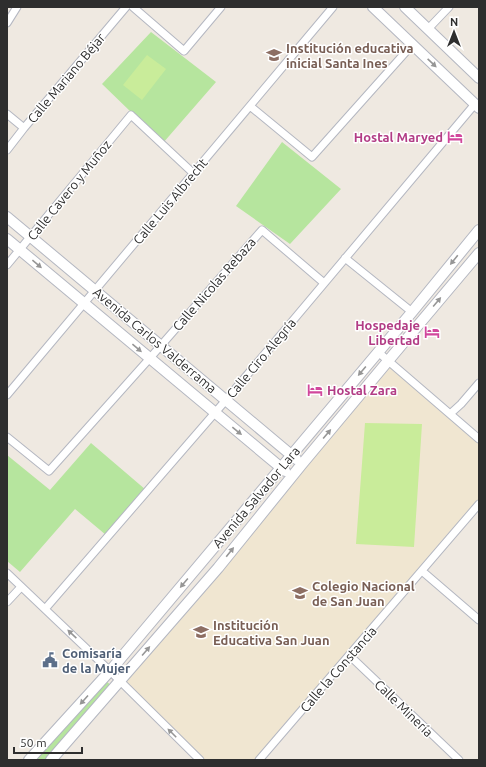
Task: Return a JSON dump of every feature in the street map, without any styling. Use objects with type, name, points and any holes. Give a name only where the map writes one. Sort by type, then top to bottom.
[{"type":"street","points":[[7,23],[17,7]]},
{"type":"street","name":"Calle Mariano Béjar","points":[[7,150],[126,7]]},
{"type":"street","points":[[134,7],[184,51],[221,7]]},
{"type":"street","name":"Calle Luis Albrecht","points":[[7,396],[333,7]]},
{"type":"street","points":[[373,7],[477,106]]},
{"type":"street","points":[[405,7],[479,78]]},
{"type":"street","points":[[428,29],[450,7]]},
{"type":"street","points":[[250,106],[312,157],[412,45]]},
{"type":"street","name":"Calle Ciro Alegría","points":[[45,609],[215,413],[324,283],[477,106]]},
{"type":"street","points":[[7,114],[24,128]]},
{"type":"street","name":"Calle Cavero y Muñoz","points":[[7,265],[131,115],[193,173]]},
{"type":"street","name":"Avenida Carlos Valderrama","points":[[7,217],[302,464]]},
{"type":"street","name":"Calle Nicolas Rebaza","points":[[7,437],[49,471],[262,230],[324,283]]},
{"type":"street","name":"Avenida Salvador Lara","points":[[29,760],[110,671],[412,312],[479,230]]},
{"type":"street","name":"Avenida Carlos Valderrama","points":[[7,239],[292,476]]},
{"type":"street","name":"Avenida Salvador Lara","points":[[51,760],[218,568],[292,476],[479,253]]},
{"type":"street","points":[[346,258],[412,312]]},
{"type":"street","points":[[378,352],[479,439]]},
{"type":"street","points":[[450,414],[461,404],[479,383]]},
{"type":"street","name":"Calle la Constancia","points":[[259,760],[479,504]]},
{"type":"street","points":[[205,558],[218,568]]},
{"type":"street","points":[[422,571],[479,620]]},
{"type":"street","points":[[7,573],[121,681],[200,760]]},
{"type":"street","points":[[7,602],[21,587]]},
{"type":"street","name":"Calle Minería","points":[[349,655],[459,760]]},
{"type":"shaded area","name":"Colegio Nacional de San Juan","points":[[389,363],[479,439],[479,504],[259,760],[201,760],[124,681]]},
{"type":"green space","points":[[151,32],[216,82],[163,143],[102,84]]},
{"type":"green space","points":[[147,55],[166,69],[142,100],[123,85]]},
{"type":"green space","points":[[282,142],[341,189],[290,244],[236,206]]},
{"type":"green space","points":[[365,423],[422,424],[414,547],[356,544]]},
{"type":"green space","points":[[91,443],[146,490],[106,535],[75,509],[20,572],[7,561],[7,455],[50,490]]},
{"type":"green space","points":[[106,681],[113,687],[46,760],[36,760]]},
{"type":"place","name":"Institución educativa inicial Santa Ines","points":[[274,55]]},
{"type":"place","name":"Hostal Maryed","points":[[455,137]]},
{"type":"place","name":"Hospedaje Libertad","points":[[432,332]]},
{"type":"place","name":"Hostal Zara","points":[[315,390]]},
{"type":"place","name":"Colegio Nacional de San Juan","points":[[300,593]]},
{"type":"place","name":"Institución Educativa San Juan","points":[[201,632]]},
{"type":"place","name":"Comisaría de la Mujer","points":[[50,660]]}]
